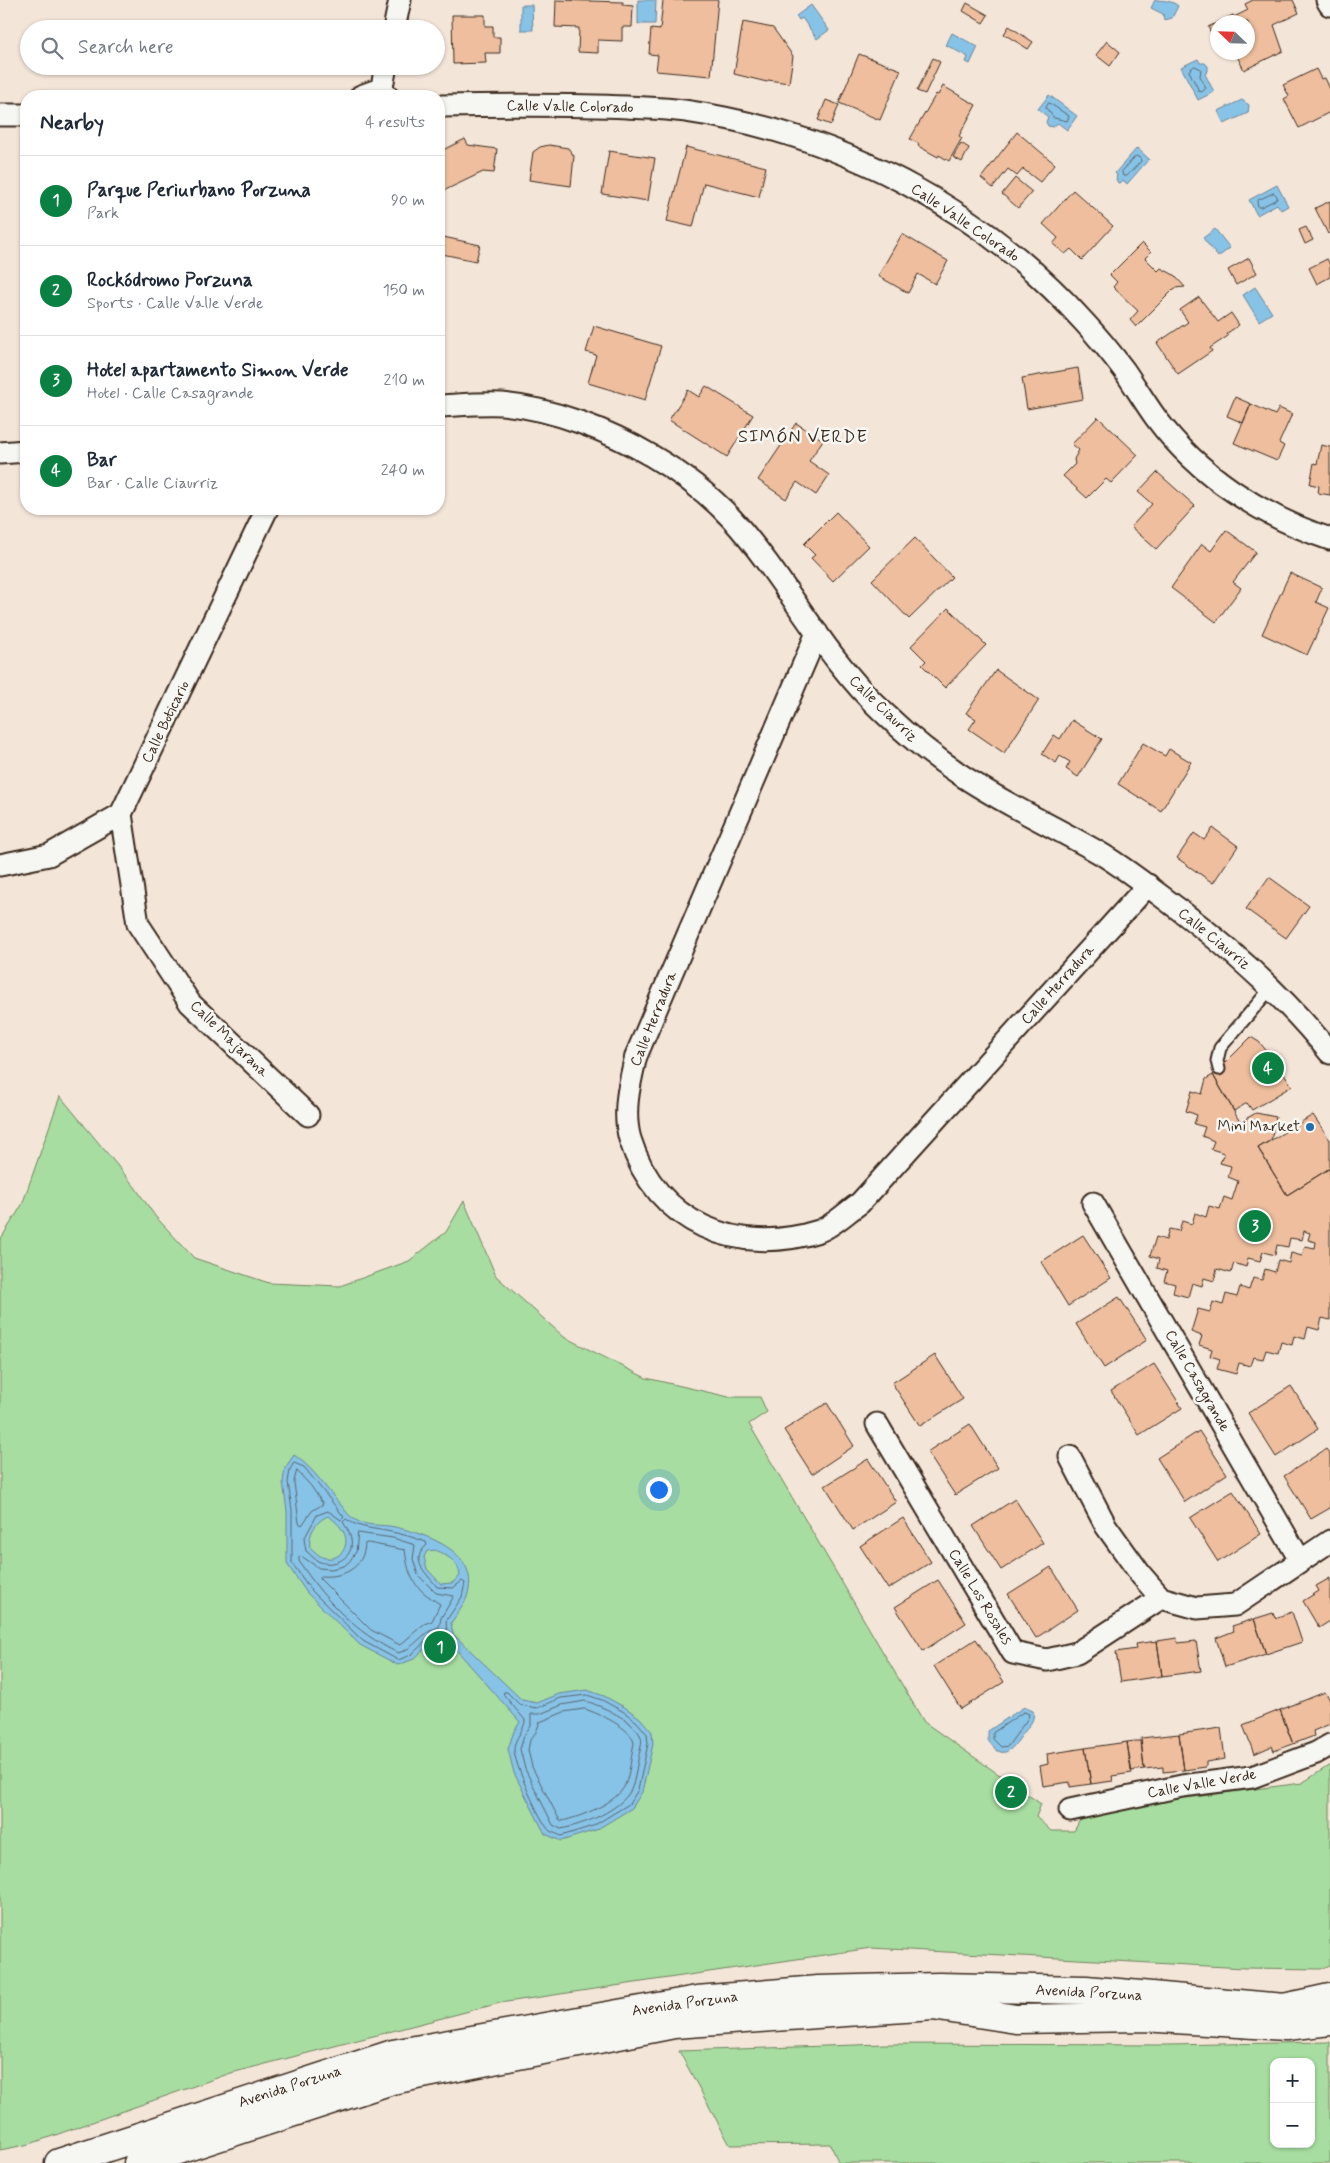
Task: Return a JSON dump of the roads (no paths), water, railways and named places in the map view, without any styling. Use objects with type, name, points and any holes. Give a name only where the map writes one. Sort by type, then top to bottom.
[{"type":"street","points":[[396,20],[400,0]]},
{"type":"street","points":[[1327,0],[1330,5]]},
{"type":"street","points":[[379,90],[383,75]]},
{"type":"street","name":"Calle Valle Colorado","points":[[445,106],[559,104],[682,110],[752,124],[806,139],[858,159],[936,200],[1005,247],[1043,280],[1084,322],[1123,368],[1157,419],[1185,453],[1214,478],[1274,516],[1298,528],[1330,539]]},
{"type":"street","points":[[0,115],[20,115]]},
{"type":"street","name":"Calle Ciaurriz","points":[[445,406],[501,404],[552,414],[597,429],[650,455],[694,483],[732,519],[763,558],[844,670],[882,711],[922,746],[965,777],[1104,856],[1148,885],[1224,944],[1271,988],[1314,1033],[1330,1053]]},
{"type":"street","points":[[0,453],[20,451]]},
{"type":"street","name":"Calle Boticario","points":[[121,814],[264,515]]},
{"type":"street","name":"Calle Herradura","points":[[817,634],[636,1056],[627,1096],[630,1138],[640,1162],[654,1186],[678,1212],[711,1231],[743,1239],[777,1240],[821,1230],[860,1203],[1148,885]]},
{"type":"street","points":[[0,866],[49,855],[121,814]]},
{"type":"street","name":"Calle Majarana","points":[[121,814],[138,924],[190,1003],[308,1115]]},
{"type":"street","name":"Calle Casagrande","points":[[1094,1203],[1300,1560]]},
{"type":"street","name":"Calle Los Rosales","points":[[877,1424],[1013,1653],[1047,1660],[1078,1653],[1162,1598]]},
{"type":"street","points":[[1070,1457],[1106,1526],[1141,1575],[1162,1598],[1197,1608],[1235,1605],[1330,1541]]},
{"type":"street","name":"Calle Valle Verde","points":[[1070,1810],[1182,1786],[1252,1777],[1330,1746]]},
{"type":"street","name":"Avenida Porzuna","points":[[59,2163],[393,2054],[697,2000],[818,1990],[939,1987],[1086,1990],[1284,2008],[1330,1998]]},
{"type":"street","name":"Avenida Porzuna","points":[[138,2163],[392,2080],[674,2024],[933,2006],[1016,2019],[1142,2017],[1286,2026],[1330,2021]]},
{"type":"lane","points":[[1219,1069],[1217,1060],[1220,1048],[1271,988]]},
{"type":"water","points":[[638,0],[656,0],[655,24],[638,24]]},
{"type":"water","points":[[1155,0],[1171,2],[1178,6],[1172,18],[1164,20],[1163,14],[1151,8]]},
{"type":"water","points":[[521,5],[532,5],[533,30],[521,30]]},
{"type":"water","points":[[811,5],[829,30],[817,39],[802,18],[799,20],[796,16]]},
{"type":"water","points":[[952,33],[978,47],[970,64],[966,62],[968,57],[946,45]]},
{"type":"water","points":[[1198,59],[1200,63],[1205,63],[1208,66],[1208,71],[1205,74],[1214,92],[1198,100],[1181,67]]},
{"type":"water","points":[[1049,95],[1077,116],[1067,130],[1058,123],[1053,127],[1048,126],[1046,122],[1048,117],[1038,109]]},
{"type":"water","points":[[1242,100],[1249,105],[1248,113],[1224,124],[1218,111]]},
{"type":"water","points":[[1137,148],[1149,159],[1127,184],[1124,181],[1118,183],[1115,173]]},
{"type":"water","points":[[1277,185],[1288,206],[1281,210],[1277,204],[1257,215],[1249,200]]},
{"type":"water","points":[[1215,229],[1230,248],[1218,257],[1203,238]]},
{"type":"water","points":[[1255,287],[1272,313],[1259,321],[1243,295]]},
{"type":"water","points":[[294,1455],[313,1472],[347,1513],[358,1522],[395,1527],[423,1535],[437,1541],[460,1558],[467,1569],[470,1582],[466,1600],[451,1623],[453,1634],[522,1700],[537,1703],[559,1694],[587,1690],[604,1696],[640,1718],[652,1732],[653,1744],[642,1792],[632,1808],[596,1830],[561,1841],[545,1834],[514,1773],[508,1749],[514,1731],[520,1722],[453,1646],[446,1639],[435,1639],[414,1659],[398,1665],[360,1645],[307,1593],[287,1564],[287,1511],[283,1482],[285,1468]],"holes":[[[328,1516],[343,1530],[346,1538],[346,1544],[342,1552],[333,1558],[322,1557],[310,1547],[310,1537],[314,1528]],[[435,1550],[444,1554],[457,1566],[460,1576],[452,1583],[441,1584],[427,1569],[424,1557],[427,1551]]]},
{"type":"water","points":[[1024,1707],[1033,1711],[1034,1714],[1030,1724],[1010,1749],[1006,1752],[998,1751],[988,1740],[988,1731]]},
{"type":"place","name":"Bar","points":[[1268,1068]]},
{"type":"place","name":"Mini Market","points":[[1310,1127]]},
{"type":"place","name":"Hotel apartamento Simon Verde","points":[[1255,1226]]},
{"type":"place","name":"Parque Periurbano Porzuna","points":[[440,1647]]},
{"type":"place","name":"Rockódromo Porzuna","points":[[1011,1792]]},
{"type":"district","name":"SIMÓN VERDE","points":[[803,437]]}]
